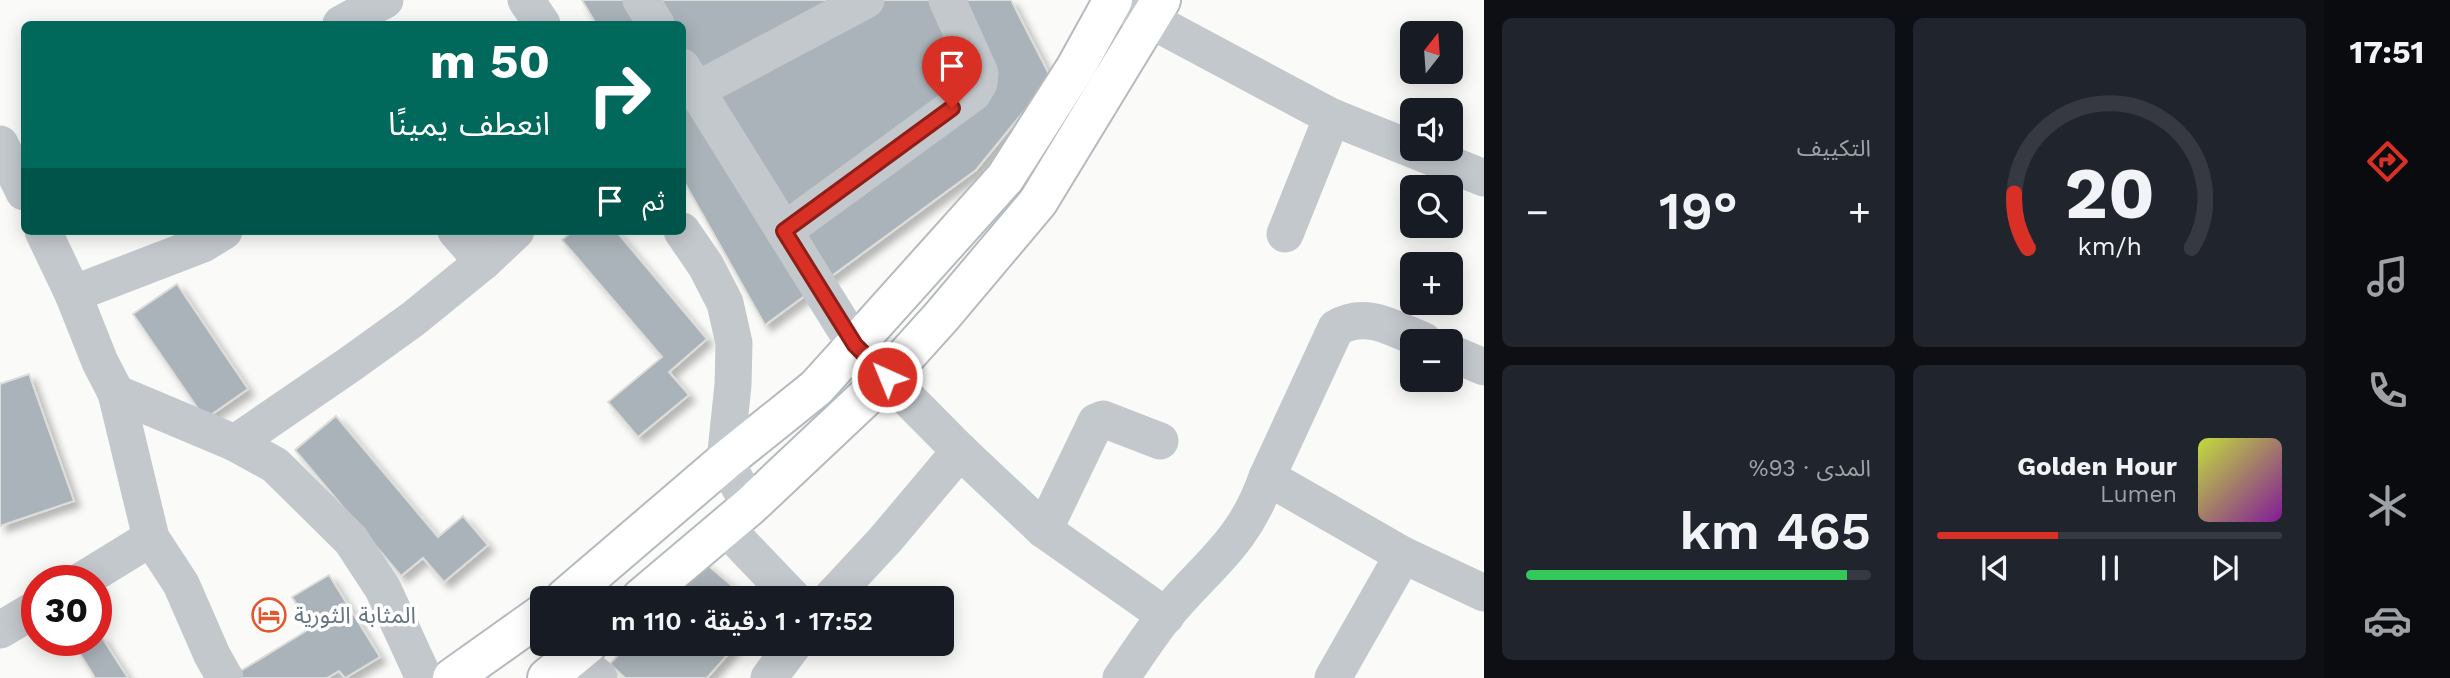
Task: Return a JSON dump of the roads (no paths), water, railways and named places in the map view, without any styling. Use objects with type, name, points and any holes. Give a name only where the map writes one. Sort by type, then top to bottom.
[{"type":"main road","points":[[579,586],[725,461],[816,388],[1005,178],[1076,67],[1113,0]]},
{"type":"main road","points":[[655,586],[738,517],[887,377],[942,316],[1038,202],[1156,10]]},
{"type":"main road","points":[[452,678],[530,623]]},
{"type":"street","points":[[526,0],[540,21]]},
{"type":"street","points":[[641,0],[654,21]]},
{"type":"street","points":[[866,0],[690,78],[855,345],[960,451],[1044,530],[1166,616]]},
{"type":"street","points":[[784,231],[973,93],[979,83],[980,74],[947,0]]},
{"type":"street","points":[[1113,0],[1156,10],[1332,117],[1484,177]]},
{"type":"street","points":[[1285,234],[1332,117]]},
{"type":"street","points":[[45,235],[116,393],[151,538],[181,584],[225,678]]},
{"type":"street","points":[[73,293],[203,244],[217,235]]},
{"type":"street","points":[[459,235],[483,262]]},
{"type":"street","points":[[235,443],[413,319],[512,235]]},
{"type":"street","points":[[685,235],[706,266],[725,303],[734,343],[733,385],[725,461],[738,517],[785,586]]},
{"type":"street","points":[[1121,678],[1166,616],[1218,562],[1245,527],[1336,328],[1349,320],[1363,320],[1382,323],[1400,331]]},
{"type":"street","points":[[1463,358],[1484,367]]},
{"type":"street","points":[[116,393],[235,443],[275,465],[351,540],[383,589],[424,678]]},
{"type":"street","points":[[1044,530],[1096,422],[1103,419],[1160,441]]},
{"type":"street","points":[[842,586],[960,451]]},
{"type":"street","points":[[1267,477],[1404,555],[1484,593]]},
{"type":"street","points":[[107,565],[151,538]]},
{"type":"street","points":[[1333,678],[1404,555]]},
{"type":"street","points":[[0,630],[21,618]]},
{"type":"street","points":[[769,678],[785,656]]},
{"type":"place","name":"المثابة الثورية","points":[[269,615]]}]
